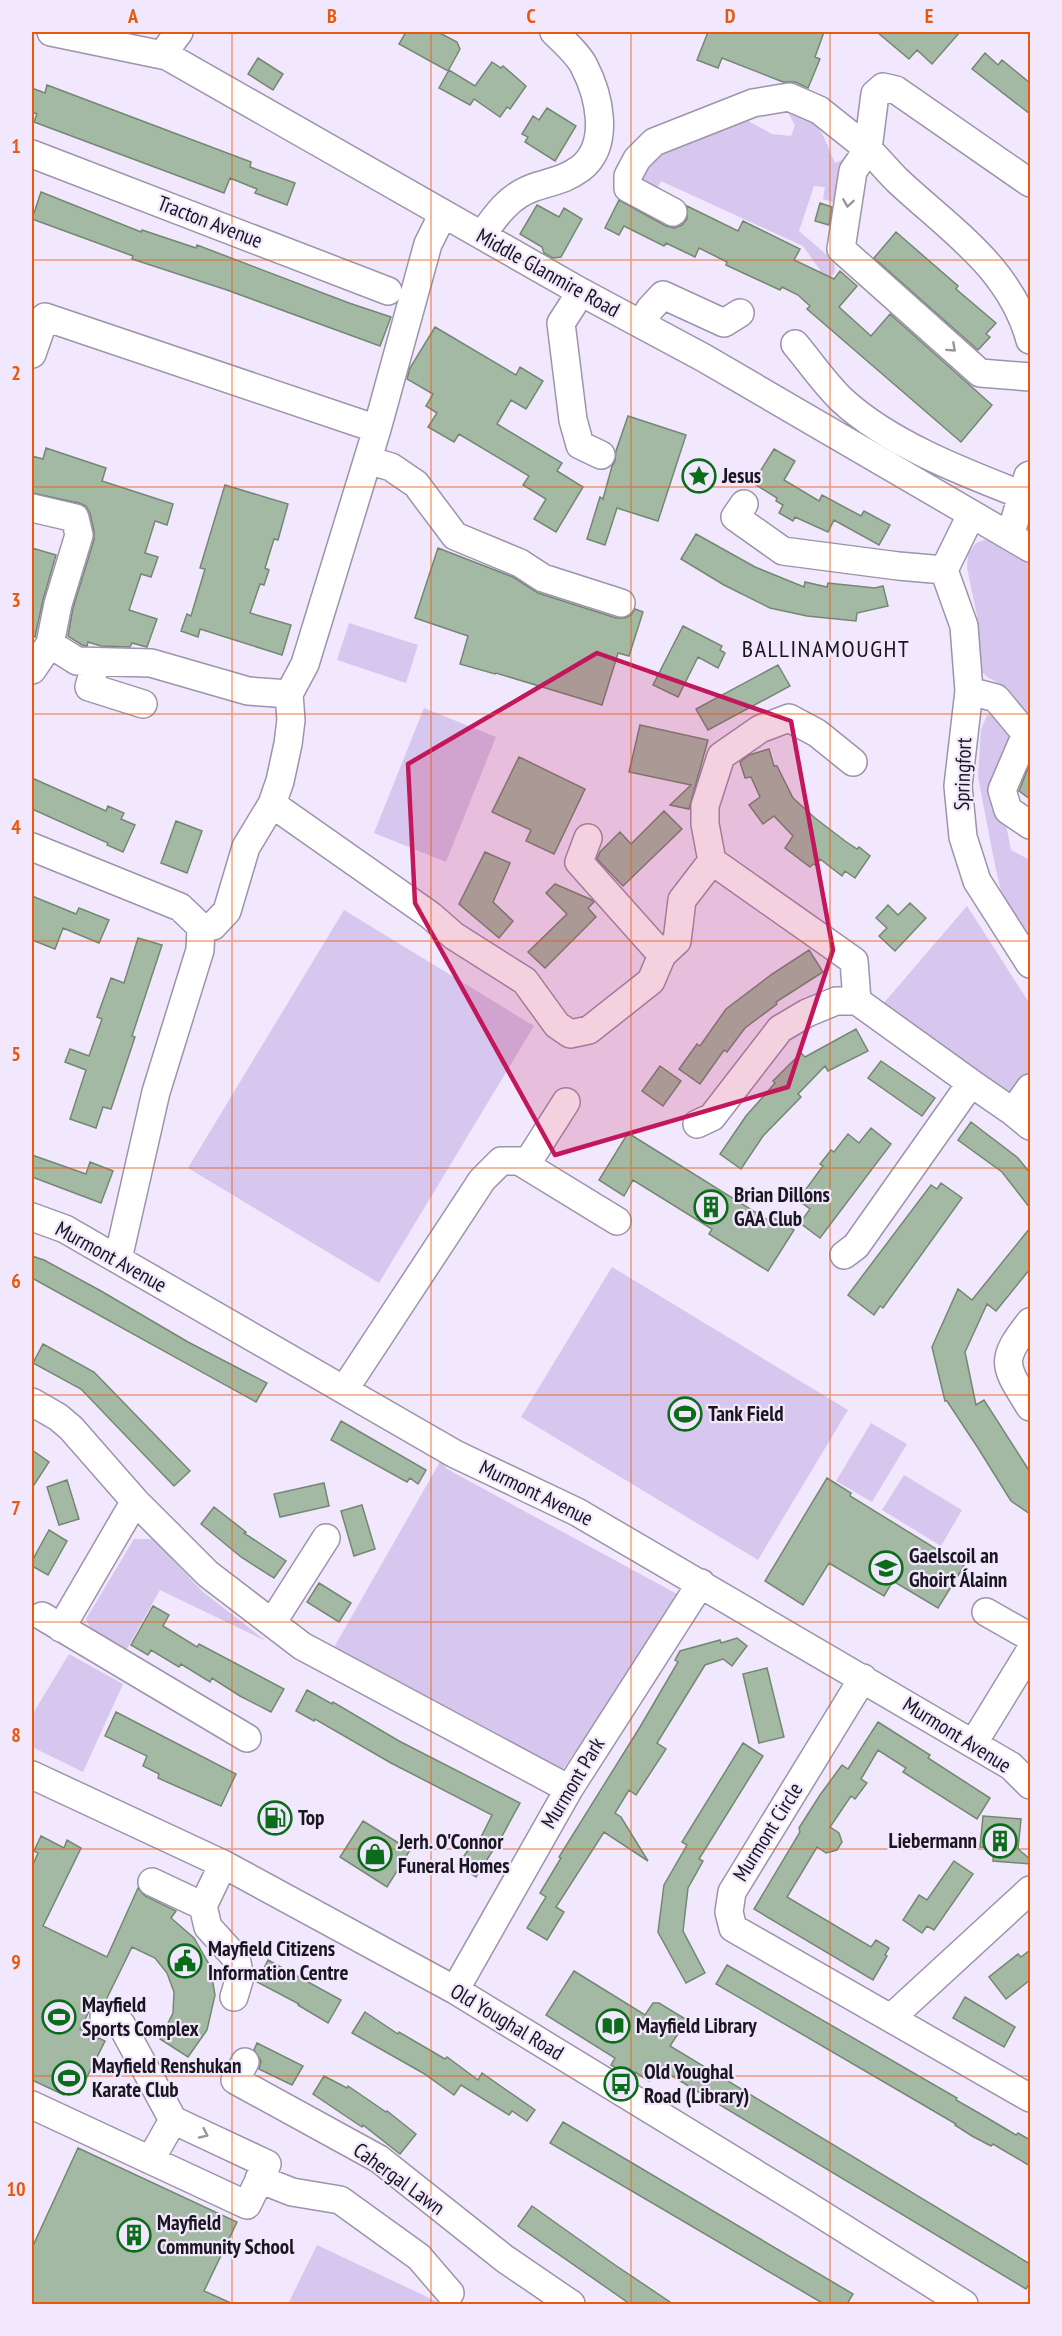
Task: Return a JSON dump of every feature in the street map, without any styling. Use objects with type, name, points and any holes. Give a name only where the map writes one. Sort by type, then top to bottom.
[{"type":"street","name":"Middle Glanmire Road","points":[[51,32],[162,55],[286,122],[581,292],[720,367],[1020,542]]},
{"type":"street","points":[[162,55],[179,32]]},
{"type":"street","points":[[482,236],[498,213],[514,197],[534,187],[560,181],[583,166],[598,142],[599,103],[583,64],[554,32]]},
{"type":"street","points":[[1030,183],[896,90],[883,87],[875,94],[868,149],[853,171],[841,249],[980,373],[1030,377]]},
{"type":"street","points":[[673,212],[628,188],[628,176],[637,159],[654,142],[753,103],[789,97],[819,110],[868,149],[896,178],[985,258],[1005,284],[1030,340]]},
{"type":"street","name":"Tracton Avenue","points":[[32,154],[388,291]]},
{"type":"street","points":[[32,847],[180,907],[201,927],[213,926],[227,911],[246,847],[272,804],[280,781],[291,720],[289,694],[305,664],[368,460],[428,244],[443,214]]},
{"type":"street","points":[[581,292],[561,323],[570,399],[580,445],[601,455]]},
{"type":"street","points":[[641,324],[650,309],[663,295],[724,323],[740,313]]},
{"type":"street","points":[[32,354],[45,317],[377,429]]},
{"type":"street","points":[[795,344],[843,400],[884,430],[952,468],[1028,477],[1020,542]]},
{"type":"street","points":[[368,460],[392,467],[416,484],[455,536],[520,563],[543,578],[621,603]]},
{"type":"street","points":[[744,504],[735,517],[783,551],[944,570],[971,515]]},
{"type":"street","points":[[32,508],[75,518],[79,535],[58,604],[50,644],[32,670]]},
{"type":"street","name":"Springfort","points":[[944,570],[964,626],[969,691],[958,786],[963,837],[977,881],[1030,964]]},
{"type":"street","points":[[50,644],[77,661],[151,663],[248,691],[289,694]]},
{"type":"street","points":[[96,662],[89,687],[144,704]]},
{"type":"street","points":[[969,691],[996,698],[1028,735],[1002,790],[1008,810],[1030,825]]},
{"type":"street","points":[[854,762],[817,733],[789,718],[760,729],[721,756],[705,806],[705,824],[712,861],[854,962],[857,1002]]},
{"type":"street","points":[[272,804],[430,915],[454,936],[525,981],[557,1025],[570,1034],[589,1030],[651,981],[663,955],[677,940],[682,900],[712,861]]},
{"type":"street","points":[[588,838],[579,862],[663,955]]},
{"type":"street","points":[[118,1259],[156,1092],[200,950],[201,927]]},
{"type":"street","points":[[697,1124],[712,1117],[780,1029],[807,1013],[836,1001],[857,1002],[1022,1119],[1030,1088]]},
{"type":"street","points":[[844,1255],[856,1246],[971,1083]]},
{"type":"street","points":[[526,1165],[566,1102]]},
{"type":"street","points":[[344,1390],[482,1180],[501,1161],[519,1161],[617,1221]]},
{"type":"street","name":"Murmont Avenue","points":[[32,1217],[65,1228],[455,1454],[577,1512],[1011,1766],[1030,1785]]},
{"type":"street","points":[[1030,1322],[1014,1342],[1008,1357],[1010,1373],[1030,1407]]},
{"type":"street","points":[[32,1402],[58,1417],[71,1428],[135,1501],[208,1574],[302,1646],[568,1789]]},
{"type":"street","points":[[135,1501],[51,1622],[246,1738]]},
{"type":"street","points":[[272,1623],[326,1538]]},
{"type":"street","name":"Murmont Park","points":[[455,1990],[568,1789],[701,1583]]},
{"type":"street","points":[[986,1612],[1030,1637]]},
{"type":"street","points":[[973,1744],[1030,1651]]},
{"type":"street","name":"Murmont Circle","points":[[863,1678],[732,1892],[729,1912],[733,1928],[1030,2097]]},
{"type":"street","name":"Old Youghal Road","points":[[32,1775],[223,1864],[455,1990],[964,2304]]},
{"type":"street","points":[[223,1864],[203,1906],[208,1927],[236,1958],[240,1977],[234,1998]]},
{"type":"street","points":[[152,1882],[203,1906]]},
{"type":"street","points":[[892,2017],[1030,1890]]},
{"type":"street","points":[[32,2105],[247,2205],[267,2164],[173,2120],[121,2024],[104,2017]]},
{"type":"street","name":"Cahergal Lawn","points":[[245,2062],[235,2080],[379,2159],[505,2259],[571,2304]]},
{"type":"street","points":[[151,2159],[173,2120]]},
{"type":"street","points":[[259,2180],[292,2192],[340,2200],[419,2257],[450,2293]]},
{"type":"highlighted area","points":[[597,653],[791,721],[833,950],[788,1087],[555,1155],[415,903],[408,764]]},
{"type":"shaded area","points":[[791,107],[801,111],[815,122],[835,163],[847,158],[839,204],[823,199],[825,187],[814,186],[799,231],[834,261],[835,272],[815,298],[809,292],[820,270],[803,246],[661,181],[653,197],[639,189],[644,160],[743,118],[772,134],[791,136],[795,125],[788,113]]},
{"type":"shaded area","points":[[993,537],[1030,562],[1030,715],[1006,687],[987,677],[981,671],[977,616],[967,568],[968,554],[976,543]]},
{"type":"shaded area","points":[[349,623],[418,645],[406,683],[337,660]]},
{"type":"shaded area","points":[[424,708],[496,737],[446,862],[374,833]]},
{"type":"shaded area","points":[[987,715],[998,716],[1012,730],[998,784],[1011,850],[1030,860],[1030,943],[1004,904],[978,777],[981,730]]},
{"type":"shaded area","points":[[967,906],[1030,1004],[1030,1078],[1015,1098],[883,1004]]},
{"type":"shaded area","points":[[344,910],[534,1026],[379,1283],[188,1168]]},
{"type":"shaded area","name":"Tank Field","points":[[612,1267],[848,1410],[758,1560],[521,1417]]},
{"type":"shaded area","points":[[871,1423],[907,1444],[872,1502],[836,1481]]},
{"type":"shaded area","points":[[441,1460],[447,1469],[677,1594],[670,1605],[673,1608],[563,1769],[555,1772],[332,1651]]},
{"type":"shaded area","points":[[904,1475],[962,1510],[941,1546],[882,1510]]},
{"type":"shaded area","points":[[134,1539],[153,1539],[202,1591],[266,1641],[160,1590],[124,1654],[93,1633],[86,1619]]},
{"type":"shaded area","points":[[69,1654],[123,1684],[83,1772],[32,1747],[32,1715]]},
{"type":"shaded area","points":[[317,2245],[442,2304],[288,2304]]},
{"type":"building","points":[[406,32],[438,32],[457,42],[460,49],[448,71],[399,44]]},
{"type":"building","points":[[708,32],[824,32],[815,57],[820,59],[808,88],[795,82],[783,82],[722,58],[718,68],[697,60]]},
{"type":"building","points":[[877,32],[960,32],[932,64],[917,50],[909,59]]},
{"type":"building","points":[[985,53],[998,65],[1002,60],[1030,83],[1030,114],[972,69]]},
{"type":"building","points":[[258,58],[283,74],[273,90],[248,74]]},
{"type":"building","points":[[492,62],[501,68],[503,66],[526,86],[510,109],[507,107],[500,117],[474,99],[470,105],[439,88],[449,70],[475,86]]},
{"type":"building","points":[[47,85],[251,162],[250,167],[295,183],[287,205],[255,193],[257,189],[230,178],[224,193],[34,122],[37,114],[32,112],[32,88],[45,93]]},
{"type":"building","points":[[547,108],[576,126],[555,161],[525,142],[528,137],[522,134],[533,116],[539,120]]},
{"type":"building","points":[[41,192],[141,232],[142,230],[196,248],[197,245],[391,317],[380,346],[227,290],[132,259],[133,256],[32,219]]},
{"type":"building","points":[[619,200],[666,226],[674,228],[682,225],[687,219],[687,206],[738,231],[743,221],[800,249],[794,260],[834,279],[840,271],[857,286],[839,307],[871,336],[890,314],[992,405],[961,442],[807,309],[810,306],[798,295],[782,287],[780,290],[726,265],[727,262],[699,248],[695,257],[666,243],[664,246],[624,226],[619,235],[605,228]]},
{"type":"building","points":[[820,203],[832,207],[829,225],[815,221]]},
{"type":"building","points":[[537,205],[559,217],[564,208],[582,219],[561,257],[553,258],[544,253],[542,247],[520,234]]},
{"type":"building","points":[[896,232],[996,323],[986,334],[990,337],[978,350],[874,258]]},
{"type":"building","points":[[435,327],[516,375],[520,367],[543,381],[526,409],[511,400],[497,424],[562,463],[557,471],[583,487],[556,532],[534,519],[546,499],[523,485],[529,476],[459,434],[454,442],[428,427],[437,413],[426,406],[433,394],[407,379],[410,368]]},
{"type":"building","points":[[628,416],[686,435],[658,521],[617,508],[605,545],[587,539],[600,497],[603,499]]},
{"type":"building","points":[[46,448],[106,468],[102,481],[173,504],[167,525],[155,521],[145,553],[158,557],[151,577],[141,574],[129,610],[157,619],[147,647],[132,643],[130,647],[101,646],[88,642],[87,646],[68,636],[73,608],[94,540],[94,531],[86,506],[32,493],[32,456],[43,459]]},
{"type":"building","points":[[774,449],[795,461],[784,480],[819,501],[822,495],[861,516],[864,511],[890,525],[879,545],[834,520],[828,532],[795,517],[793,521],[779,513],[783,505],[776,501],[777,498],[753,483]]},
{"type":"building","points":[[225,485],[288,504],[278,540],[274,539],[265,568],[269,570],[264,585],[260,584],[250,613],[291,625],[282,655],[200,629],[198,637],[181,631],[187,614],[191,616],[205,569],[200,568]]},
{"type":"building","points":[[696,534],[755,567],[804,587],[805,582],[827,587],[828,583],[875,588],[883,586],[888,606],[857,613],[856,621],[807,616],[770,608],[724,585],[681,559]]},
{"type":"building","points":[[32,548],[56,555],[35,637],[32,636]]},
{"type":"building","points":[[438,548],[513,577],[538,593],[616,618],[625,618],[635,609],[643,612],[629,656],[618,653],[602,705],[460,664],[468,636],[415,618]]},
{"type":"building","points":[[683,626],[722,646],[720,650],[725,653],[718,668],[698,657],[678,697],[653,685]]},
{"type":"building","points":[[778,665],[790,686],[708,730],[696,709]]},
{"type":"building","points":[[640,725],[708,740],[689,809],[670,805],[691,785],[629,772]]},
{"type":"building","points":[[769,749],[774,766],[777,766],[793,798],[845,841],[857,849],[859,847],[870,856],[855,878],[845,871],[842,876],[820,859],[816,865],[813,864],[810,867],[785,848],[793,836],[774,816],[763,824],[749,805],[760,797],[751,777],[745,778],[740,762],[749,755]]},
{"type":"building","points":[[519,757],[585,789],[554,854],[526,841],[531,830],[492,812]]},
{"type":"building","points":[[1030,763],[1030,799],[1019,791]]},
{"type":"building","points":[[32,778],[106,811],[108,806],[124,813],[121,819],[135,825],[123,852],[32,809]]},
{"type":"building","points":[[664,811],[682,829],[623,886],[597,859],[600,852],[620,832],[631,844]]},
{"type":"building","points":[[176,821],[202,831],[187,873],[161,863]]},
{"type":"building","points":[[485,852],[510,863],[493,902],[513,921],[499,938],[459,904]]},
{"type":"building","points":[[555,884],[592,900],[594,902],[588,908],[596,917],[545,968],[528,952],[567,914],[546,893]]},
{"type":"building","points":[[32,896],[76,914],[79,908],[109,920],[99,943],[63,928],[55,949],[32,940]]},
{"type":"building","points":[[910,903],[926,918],[895,951],[879,936],[887,928],[876,918],[888,905],[898,915]]},
{"type":"building","points":[[138,938],[162,945],[111,1109],[103,1107],[96,1128],[70,1119],[86,1070],[65,1062],[70,1049],[89,1056],[102,1019],[97,1017],[111,978],[124,983]]},
{"type":"building","points":[[809,950],[823,972],[776,1002],[777,1004],[745,1028],[727,1052],[724,1050],[700,1084],[679,1069],[697,1044],[700,1046],[726,1009],[772,974]]},
{"type":"building","points":[[856,1029],[868,1051],[828,1071],[825,1066],[798,1094],[801,1097],[763,1136],[741,1169],[720,1154],[746,1116],[775,1083],[773,1081],[801,1053],[805,1057]]},
{"type":"building","points":[[881,1061],[935,1098],[922,1116],[868,1078]]},
{"type":"building","points":[[660,1066],[681,1081],[663,1106],[642,1091]]},
{"type":"building","points":[[971,1122],[1018,1158],[1030,1173],[1030,1208],[1002,1172],[958,1140]]},
{"type":"building","points":[[871,1128],[891,1144],[820,1238],[800,1223],[810,1209],[798,1200],[823,1166],[820,1164],[831,1150],[834,1152],[848,1134],[859,1143]]},
{"type":"building","name":"Brian Dillons GAA Club","points":[[628,1133],[771,1222],[774,1218],[794,1230],[768,1271],[709,1234],[712,1229],[633,1180],[624,1196],[599,1180]]},
{"type":"building","points":[[32,1155],[86,1174],[90,1162],[113,1171],[101,1203],[32,1177]]},
{"type":"building","points":[[941,1183],[962,1198],[883,1308],[880,1306],[874,1315],[848,1295],[931,1185],[937,1189]]},
{"type":"building","points":[[1030,1228],[1030,1269],[996,1311],[987,1304],[965,1352],[976,1405],[984,1400],[1030,1472],[1030,1514],[1011,1501],[945,1401],[932,1347],[958,1289],[972,1300]]},
{"type":"building","points":[[32,1256],[44,1260],[188,1342],[267,1383],[256,1402],[32,1278]]},
{"type":"building","points":[[43,1344],[94,1372],[190,1471],[174,1486],[81,1389],[33,1363]]},
{"type":"building","points":[[341,1421],[426,1470],[418,1484],[410,1478],[407,1482],[331,1440]]},
{"type":"building","points":[[32,1450],[49,1462],[32,1488]]},
{"type":"building","name":"Gaelscoil an Ghoirt Álainn","points":[[827,1478],[851,1493],[850,1496],[964,1566],[938,1608],[893,1581],[884,1596],[829,1563],[803,1605],[765,1581]]},
{"type":"building","points":[[67,1480],[79,1519],[59,1525],[47,1487]]},
{"type":"building","points":[[324,1483],[329,1506],[280,1517],[274,1494]]},
{"type":"building","points":[[362,1505],[375,1549],[354,1556],[341,1511]]},
{"type":"building","points":[[214,1507],[246,1532],[244,1533],[286,1561],[274,1578],[241,1557],[201,1524]]},
{"type":"building","points":[[49,1530],[67,1541],[48,1575],[32,1566],[32,1561]]},
{"type":"building","points":[[319,1583],[351,1603],[339,1622],[307,1602]]},
{"type":"building","points":[[153,1606],[169,1615],[163,1626],[197,1647],[199,1644],[284,1689],[271,1712],[212,1678],[210,1682],[181,1664],[179,1667],[151,1650],[148,1655],[131,1645]]},
{"type":"building","points":[[737,1638],[747,1646],[732,1666],[723,1659],[705,1665],[657,1743],[666,1749],[636,1795],[629,1790],[615,1813],[621,1817],[648,1861],[604,1832],[556,1907],[564,1912],[547,1940],[527,1928],[546,1897],[540,1893],[561,1858],[559,1857],[640,1727],[678,1662],[675,1660],[680,1651],[720,1640],[721,1643]]},
{"type":"building","points":[[767,1668],[784,1737],[759,1743],[743,1674]]},
{"type":"building","points":[[307,1690],[332,1704],[333,1702],[399,1741],[520,1803],[476,1877],[458,1865],[474,1841],[478,1843],[492,1815],[391,1763],[315,1719],[314,1721],[296,1711]]},
{"type":"building","points":[[116,1712],[236,1774],[221,1806],[158,1778],[159,1774],[143,1766],[147,1756],[105,1736]]},
{"type":"building","points":[[878,1722],[930,1755],[928,1758],[990,1798],[977,1819],[903,1772],[906,1768],[878,1750],[861,1779],[867,1783],[855,1799],[851,1796],[830,1827],[839,1833],[842,1842],[837,1850],[826,1853],[817,1847],[787,1897],[871,1947],[876,1940],[889,1948],[873,1980],[754,1909],[820,1795],[842,1765],[848,1769]]},
{"type":"building","points":[[743,1743],[763,1756],[699,1859],[703,1861],[688,1888],[683,1931],[705,1973],[686,1983],[658,1932],[664,1885],[687,1845],[682,1842]]},
{"type":"building","name":"Liebermann","points":[[983,1816],[1021,1819],[1018,1849],[1030,1859],[1030,1864],[993,1861],[994,1848],[980,1847]]},
{"type":"building","name":"Jerh. O'Connor Funeral Homes","points":[[363,1821],[410,1850],[387,1887],[340,1857]]},
{"type":"building","points":[[41,1836],[64,1848],[67,1840],[81,1848],[43,1926],[107,1957],[138,1888],[145,1896],[176,1911],[171,1918],[194,1938],[210,1966],[215,1995],[207,2030],[188,2057],[160,2039],[173,2013],[174,1992],[167,1973],[155,1958],[132,1947],[105,2002],[95,2000],[80,2029],[105,2041],[79,2093],[68,2087],[64,2095],[32,2080],[32,1867],[38,1853],[34,1851]]},
{"type":"building","points":[[954,1861],[973,1874],[934,1930],[927,1926],[922,1933],[903,1920],[919,1895],[927,1900]]},
{"type":"building","points":[[1030,1950],[1030,1980],[1006,1999],[989,1977],[1018,1954],[1021,1957]]},
{"type":"building","points":[[268,1960],[341,2000],[328,2023],[299,2004],[257,1982]]},
{"type":"building","points":[[727,1965],[957,2098],[956,2100],[1016,2135],[1018,2133],[1030,2140],[1030,2166],[993,2144],[991,2146],[972,2136],[956,2124],[716,1984]]},
{"type":"building","points":[[574,1971],[645,2015],[653,2003],[659,2003],[687,2020],[670,2046],[1030,2264],[1030,2282],[1026,2289],[657,2067],[649,2081],[635,2072],[631,2077],[611,2065],[615,2058],[546,2015]]},
{"type":"building","points":[[965,1997],[1015,2027],[1004,2047],[953,2018]]},
{"type":"building","points":[[365,2012],[398,2034],[399,2032],[445,2059],[447,2057],[478,2080],[482,2073],[535,2110],[527,2121],[512,2111],[509,2115],[461,2085],[454,2095],[423,2073],[352,2033]]},
{"type":"building","points":[[257,2043],[303,2066],[292,2085],[259,2069],[261,2061],[254,2050]]},
{"type":"building","points":[[324,2076],[347,2088],[348,2086],[387,2111],[416,2134],[400,2154],[363,2125],[362,2127],[313,2094]]},
{"type":"building","points":[[563,2122],[853,2294],[847,2304],[824,2304],[550,2143]]},
{"type":"building","name":"Mayfield Community School","points":[[78,2148],[237,2222],[204,2291],[233,2304],[32,2304],[32,2248]]},
{"type":"building","points":[[532,2206],[673,2304],[630,2304],[518,2226]]},
{"type":"place","name":"Jesus","points":[[699,476]]},
{"type":"place","name":"Brian Dillons GAA Club","points":[[711,1207]]},
{"type":"place","name":"Tank Field","points":[[685,1414]]},
{"type":"place","name":"Gaelscoil an Ghoirt Álainn","points":[[886,1568]]},
{"type":"place","name":"Top","points":[[275,1818]]},
{"type":"place","name":"Liebermann","points":[[1000,1841]]},
{"type":"place","name":"Jerh. O'Connor Funeral Homes","points":[[375,1854]]},
{"type":"place","name":"Mayfield Citizens Information Centre","points":[[185,1961]]},
{"type":"place","name":"Mayfield Sports Complex","points":[[59,2017]]},
{"type":"place","name":"Mayfield Library","points":[[613,2026]]},
{"type":"place","name":"Mayfield Renshukan Karate Club","points":[[69,2078]]},
{"type":"place","name":"Old Youghal Road (Library)","points":[[621,2084]]},
{"type":"place","name":"Mayfield Community School","points":[[134,2235]]},
{"type":"district","name":"BALLINAMOUGHT","points":[[826,649]]}]
